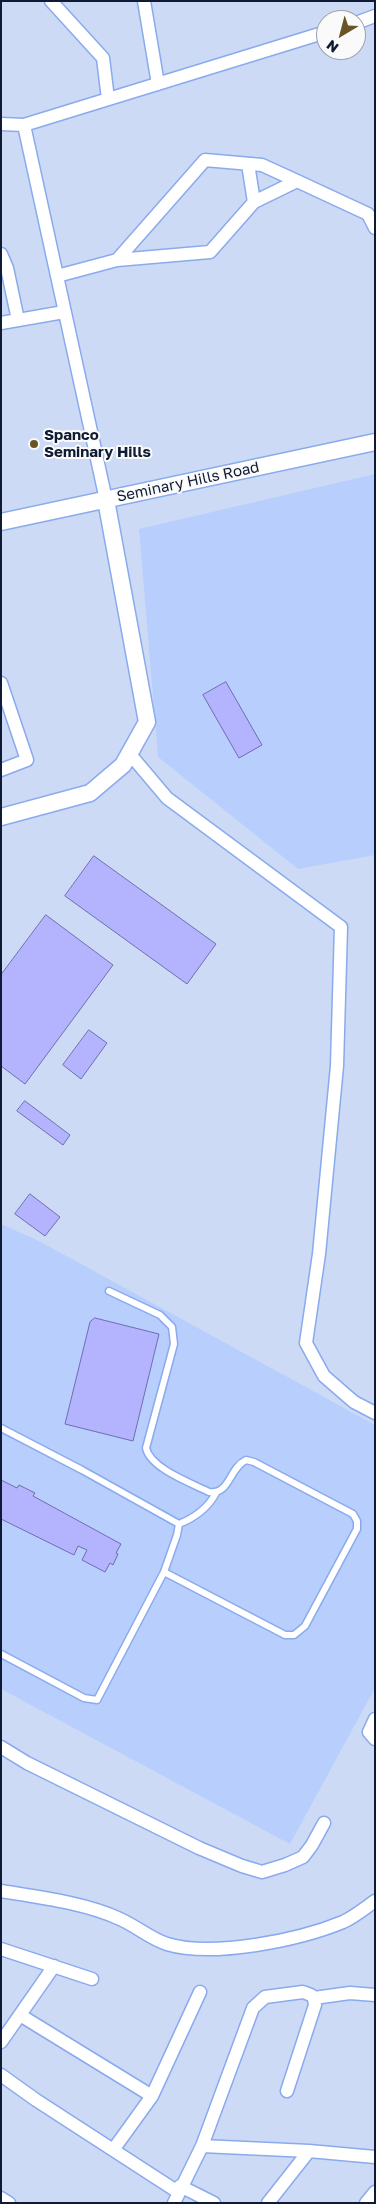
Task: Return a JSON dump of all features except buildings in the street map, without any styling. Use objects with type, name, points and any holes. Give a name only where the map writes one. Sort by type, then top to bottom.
[{"type":"street","points":[[51,1],[103,58],[108,99]]},
{"type":"street","points":[[144,1],[158,84]]},
{"type":"street","points":[[1,124],[24,125],[316,35]]},
{"type":"street","points":[[1,817],[90,793],[123,765],[147,722],[106,500],[24,125]]},
{"type":"street","points":[[117,260],[205,160],[262,165],[368,214],[375,228]]},
{"type":"street","points":[[248,164],[254,202]]},
{"type":"street","points":[[57,276],[117,260],[210,252],[254,202],[297,181]]},
{"type":"street","points":[[1,254],[7,268],[18,320]]},
{"type":"street","points":[[1,323],[64,312]]},
{"type":"street","name":"Seminary Hills Road","points":[[1,522],[375,442]]},
{"type":"street","points":[[1,683],[27,760],[1,770]]},
{"type":"street","points":[[129,753],[167,798],[341,927],[337,1066],[319,1254],[306,1343],[324,1376],[354,1402],[375,1413]]},
{"type":"street","points":[[375,1719],[370,1732],[375,1739]]},
{"type":"street","points":[[1,1747],[27,1763],[199,1848],[242,1866],[262,1872],[303,1857],[324,1823]]},
{"type":"street","points":[[1,1891],[86,1908],[119,1918],[167,1944],[200,1949],[250,1946],[294,1937],[344,1921],[375,1901]]},
{"type":"street","points":[[1,1949],[92,1979]]},
{"type":"street","points":[[1,2042],[54,1966]]},
{"type":"street","points":[[113,2150],[152,2096],[200,1992]]},
{"type":"street","points":[[177,2193],[202,2146],[253,2008],[265,1997],[303,1992],[314,1998],[315,2005],[287,2091]]},
{"type":"street","points":[[314,1998],[350,1993],[375,1995]]},
{"type":"street","points":[[20,2015],[152,2096]]},
{"type":"street","points":[[1,2075],[177,2193],[214,2203]]},
{"type":"street","points":[[202,2146],[308,2151],[375,2157]]},
{"type":"street","points":[[268,2203],[308,2151]]},
{"type":"street","points":[[366,2203],[375,2192]]},
{"type":"street","points":[[1,2198],[9,2203]]},
{"type":"lane","points":[[109,1291],[160,1315],[172,1327],[174,1344],[146,1448],[147,1456],[155,1464],[209,1492],[216,1493],[223,1490],[239,1463],[246,1460],[254,1462],[353,1514],[357,1521],[357,1529],[304,1626],[294,1635],[285,1635],[164,1572]]},
{"type":"lane","points":[[1,1428],[179,1524],[190,1520],[211,1503],[216,1493]]},
{"type":"lane","points":[[1,1654],[84,1698],[97,1700],[164,1572],[179,1524]]},
{"type":"shaded area","points":[[375,474],[375,855],[298,869],[158,757],[139,529]]},
{"type":"shaded area","points":[[1,1224],[41,1242],[375,1425],[375,1688],[290,1844],[1,1689]]},
{"type":"place","name":"Spanco Seminary Hills","points":[[34,444]]}]
